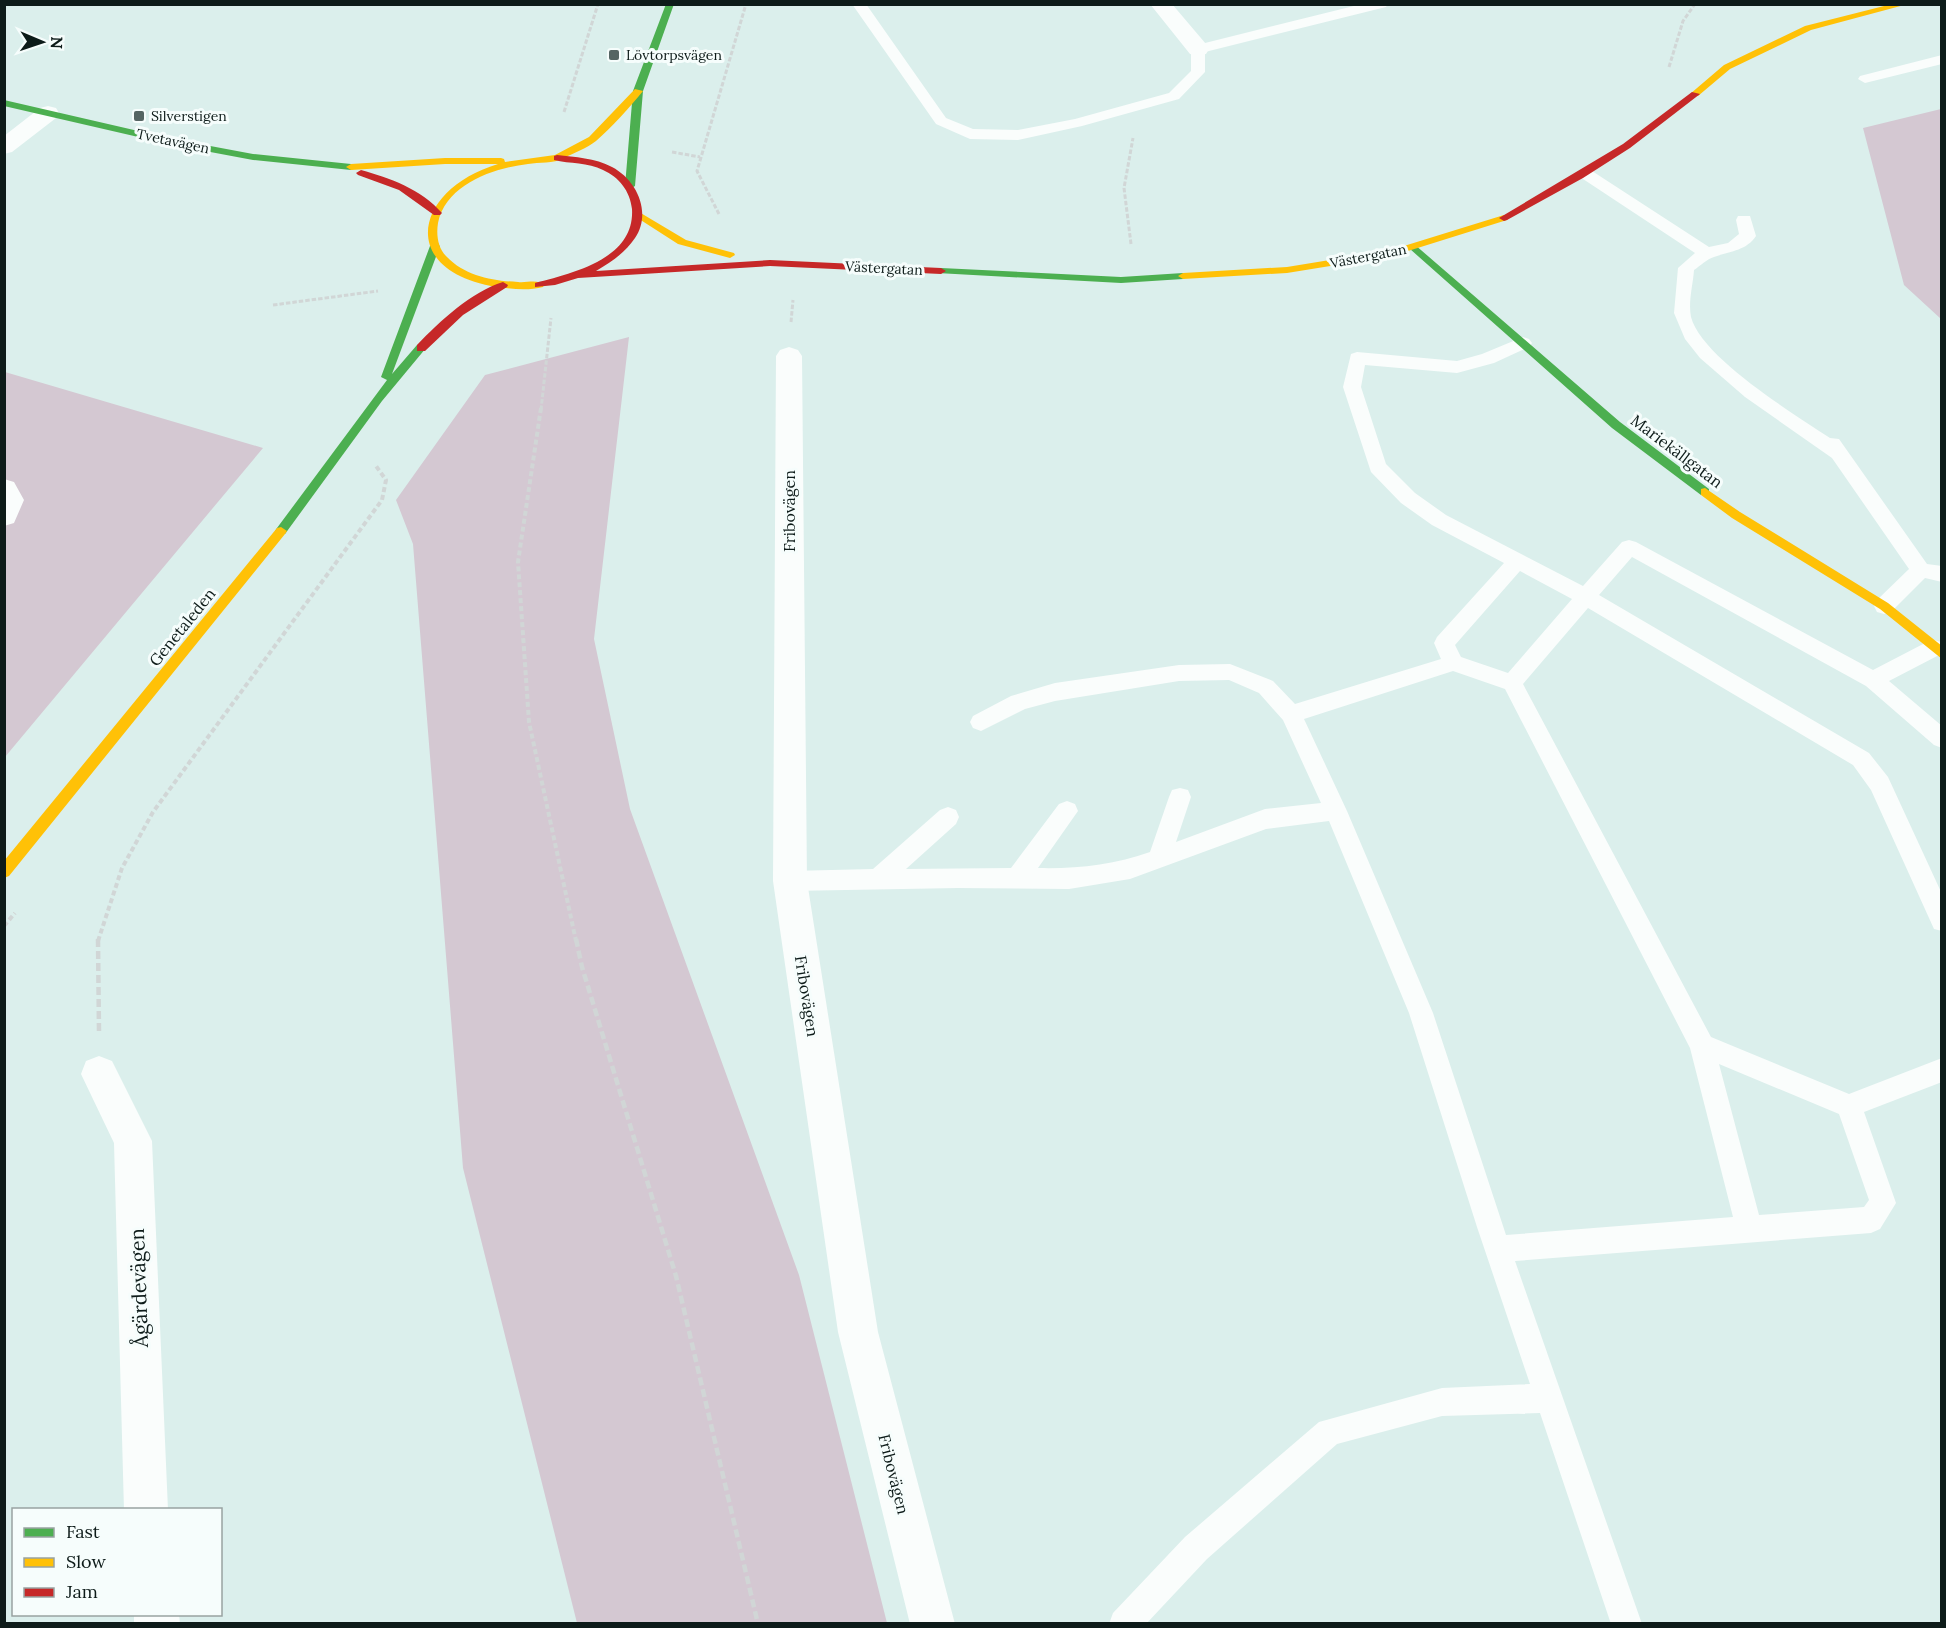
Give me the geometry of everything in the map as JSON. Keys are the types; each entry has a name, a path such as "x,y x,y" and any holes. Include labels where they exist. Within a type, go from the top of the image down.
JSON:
{"main road":[{"path":"630,186 638,91 670,4"},
{"name":"Västergatan","path":"578,275 770,262 1121,280 1287,270 1392,253 1503,219 1586,174 1654,129 1727,67 1808,28 1904,4"},
{"path":"557,158 592,139 638,91"},
{"name":"Tvetavägen","path":"4,103 173,142 253,157 344,167 445,161 521,161"},
{"path":"557,158 608,169 630,186 636,195 639,215 636,226 621,249 578,275 542,284 503,285 479,280 448,265 435,246 432,235 437,213 450,196 469,181 494,169 521,161 557,158"},
{"name":"Tvetavägen","path":"344,167 400,185 416,194 437,213"},
{"name":"Västergatan","path":"639,215 664,234 694,248 770,262"},
{"name":"Genetaleden","path":"378,398 435,246"},
{"name":"Mariekällgatan","path":"1414,247 1616,425 1736,515 1884,606 1938,651"},
{"name":"Genetaleden","path":"4,872 285,526 378,398 438,328 464,307 503,285"}],"street":[{"path":"1160,4 1198,49"},
{"path":"4,147 48,113"},
{"name":"Fribovägen","path":"789,357 790,881 858,1332 933,1623"},
{"path":"4,489 10,500 4,516"},
{"name":"Ågärdevägen","path":"99,1074 133,1141 146,1508"}],"lane":[{"path":"859,4 941,121 970,134 1018,135 1077,123 1174,96 1198,72 1198,49 1381,4"},
{"path":"1865,79 1941,59"},
{"path":"1586,174 1706,253"},
{"path":"1744,220 1748,236 1732,247 1706,253 1686,268 1682,318 1695,343 1735,379 1840,455"},
{"path":"1523,343 1488,358 1457,367 1357,357 1352,387 1378,466 1408,498 1439,520 1586,597 1861,759 1880,784 1941,921"},
{"path":"1818,424 1921,570 1941,574"},
{"path":"1512,683 1629,547 1873,680 1941,739"},
{"path":"1453,663 1444,643 1518,560"},
{"path":"1884,606 1921,570"},
{"path":"1873,680 1938,651"},
{"path":"1291,714 1453,663 1512,683 1702,1045 1749,1229"},
{"path":"981,722 1019,702 1055,692 1189,673 1230,672 1266,687 1291,714 1336,811 1421,1013 1498,1249 1627,1623"},
{"path":"1159,858 1180,797"},
{"path":"1017,878 1067,811"},
{"path":"790,881 1069,879 1130,869 1265,819 1336,811"},
{"path":"878,879 948,818"},
{"path":"1702,1045 1849,1106 1941,1070"},
{"path":"1498,1249 1871,1220 1883,1203 1849,1106"},
{"path":"1124,1623 1196,1548 1329,1432 1442,1402 1550,1398"}],"path":[{"path":"563,114 598,4"},
{"path":"716,212 697,171 746,4"},
{"path":"1666,75 1683,21 1695,4"},
{"path":"1122,111 1133,130 1132,153 1124,189 1132,247"},
{"path":"273,305 358,292 387,291"},
{"path":"552,310 543,397 518,562 529,722 582,967 676,1276 758,1623"},
{"path":"99,1074 98,937 122,868 153,812 382,500 386,480 374,463 368,471"}],"shaded area":[{"path":"1942,109 1941,319 1904,285 1863,128"},
{"path":"629,337 594,639 630,809 799,1275 887,1623 577,1623 463,1168 413,544 396,500 485,375"},
{"path":"5,372 263,448 5,757"}],"traffic: fast":[{"path":"630,186 638,91 670,4"},
{"path":"4,103 173,142 253,157 351,167"},
{"path":"386,377 435,246"},
{"path":"1414,247 1616,425 1705,492"},
{"path":"941,271 1121,280 1183,276"},
{"path":"281,531 378,398 421,348"}],"traffic: slow":[{"path":"1695,94 1727,67 1808,28 1904,4"},
{"path":"557,158 592,139 638,91"},
{"path":"539,285 506,285 488,282 453,269 441,258 434,244 433,226 438,210 445,200 468,180 504,165 557,158"},
{"path":"351,167 445,161 501,161"},
{"path":"639,215 682,242 730,255"},
{"path":"1183,276 1287,270 1392,253 1504,218"},
{"path":"1705,492 1736,515 1884,606 1942,654"},
{"path":"4,872 281,531"}],"traffic: jam":[{"path":"1504,218 1603,161 1649,130 1695,94"},
{"path":"539,285 572,277 607,260 632,236 637,220 634,196 625,182 616,174 595,164 557,158"},
{"path":"361,173 402,188 437,213"},
{"path":"578,275 770,263 941,271"},
{"path":"421,348 459,313 503,285"}],"place":[{"name":"Lövtorpsvägen","path":"614,55"},
{"name":"Silverstigen","path":"139,116"}]}
